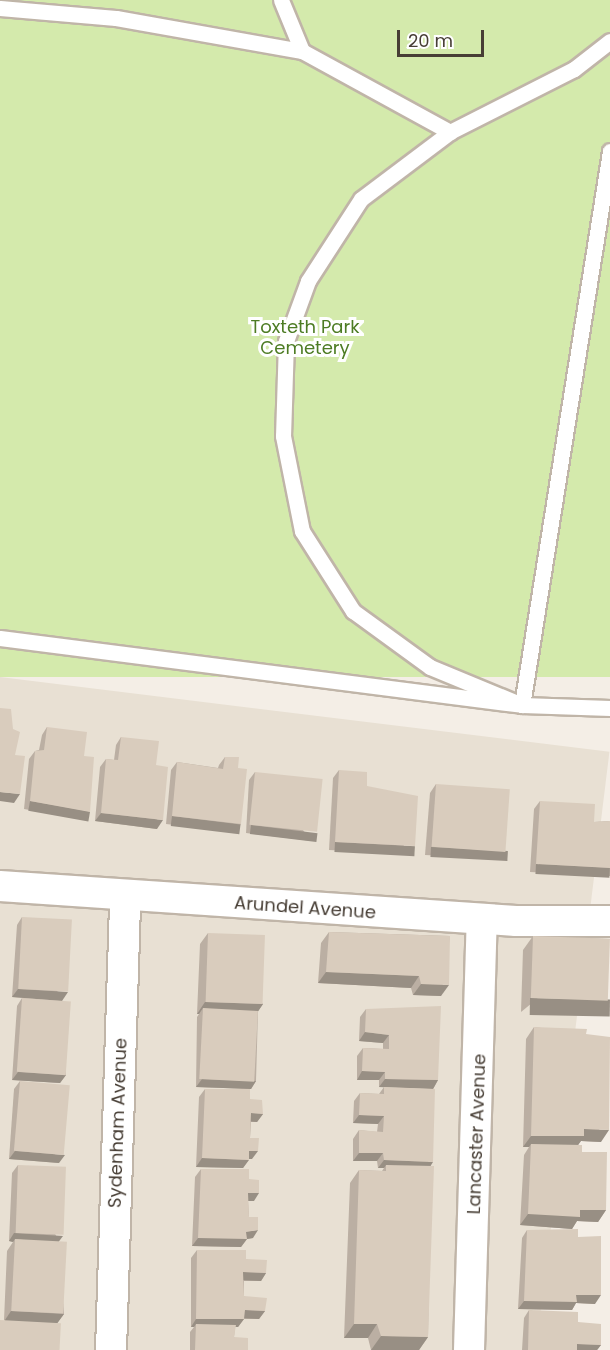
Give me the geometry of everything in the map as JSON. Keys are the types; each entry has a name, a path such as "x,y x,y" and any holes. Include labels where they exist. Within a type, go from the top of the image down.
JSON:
{"street":[{"name":"Arundel Avenue","path":"0,886 482,919 610,921"},
{"name":"Sydenham Avenue","path":"111,1350 125,896"},
{"name":"Lancaster Avenue","path":"470,1350 482,919"}],"lane":[{"path":"281,0 302,51"},
{"path":"0,8 116,18 302,51 450,132"},
{"path":"522,705 430,667 353,611 302,531 283,436 286,341 308,281 362,199 450,132 574,69 610,41"},
{"path":"522,705 610,152"},
{"path":"0,638 522,705 610,708"}],"shaded area":[{"path":"0,677 609,752 536,1350 0,1350"}],"green space":[{"name":"Toxteth Park Cemetery","path":"0,0 610,0 610,677 0,677"}],"building":[{"path":"0,708 11,709 13,729 20,732 15,755 25,756 20,794 0,792"},
{"path":"47,727 87,732 84,756 94,757 90,812 30,801 35,751 44,750"},
{"path":"121,737 159,741 156,765 168,767 163,820 101,813 106,759 118,760"},
{"path":"225,757 239,757 238,768 247,769 241,824 172,816 177,762 223,769"},
{"path":"339,770 367,772 367,786 418,796 415,846 335,842"},
{"path":"255,772 323,779 317,832 249,825"},
{"path":"436,784 510,789 505,852 432,847"},
{"path":"540,801 595,804 594,822 610,821 610,868 536,864"},
{"path":"22,917 72,920 68,992 18,989"},
{"path":"329,932 450,936 449,985 421,984 419,976 326,972"},
{"path":"208,933 265,935 263,1004 206,1002"},
{"path":"533,936 610,939 608,1001 531,998"},
{"path":"22,998 71,1001 66,1075 17,1072"},
{"path":"441,1006 438,1080 385,1079 385,1072 362,1071 363,1048 389,1049 389,1035 365,1032 366,1009"},
{"path":"203,1008 258,1011 254,1082 199,1079"},
{"path":"534,1027 587,1029 586,1034 610,1037 609,1130 584,1129 584,1136 531,1136"},
{"path":"20,1081 70,1085 64,1155 14,1151"},
{"path":"384,1087 435,1089 433,1162 384,1160 383,1153 359,1153 359,1130 383,1132 384,1116 359,1115 360,1093 384,1094"},
{"path":"205,1089 250,1089 250,1099 262,1100 263,1114 251,1113 250,1138 259,1138 258,1151 249,1151 249,1160 202,1158"},
{"path":"531,1144 582,1145 582,1152 607,1152 606,1210 580,1210 580,1217 528,1214"},
{"path":"18,1165 66,1167 64,1235 16,1233"},
{"path":"386,1165 434,1166 428,1337 381,1336 377,1324 354,1324 359,1170 386,1171"},
{"path":"201,1169 249,1169 249,1179 259,1180 259,1193 248,1193 249,1217 258,1217 258,1230 246,1232 247,1239 198,1238"},
{"path":"578,1229 578,1237 601,1236 601,1295 576,1295 577,1302 524,1301 527,1230"},
{"path":"15,1239 67,1242 63,1314 11,1311"},
{"path":"197,1250 246,1250 246,1259 267,1260 266,1273 243,1272 244,1296 267,1298 265,1311 245,1310 244,1319 196,1319"},
{"path":"529,1310 578,1312 578,1322 601,1324 601,1345 577,1344 577,1350 528,1350"},
{"path":"0,1320 61,1323 60,1350 0,1350"},
{"path":"196,1324 236,1325 234,1337 248,1338 248,1350 195,1350"}]}
